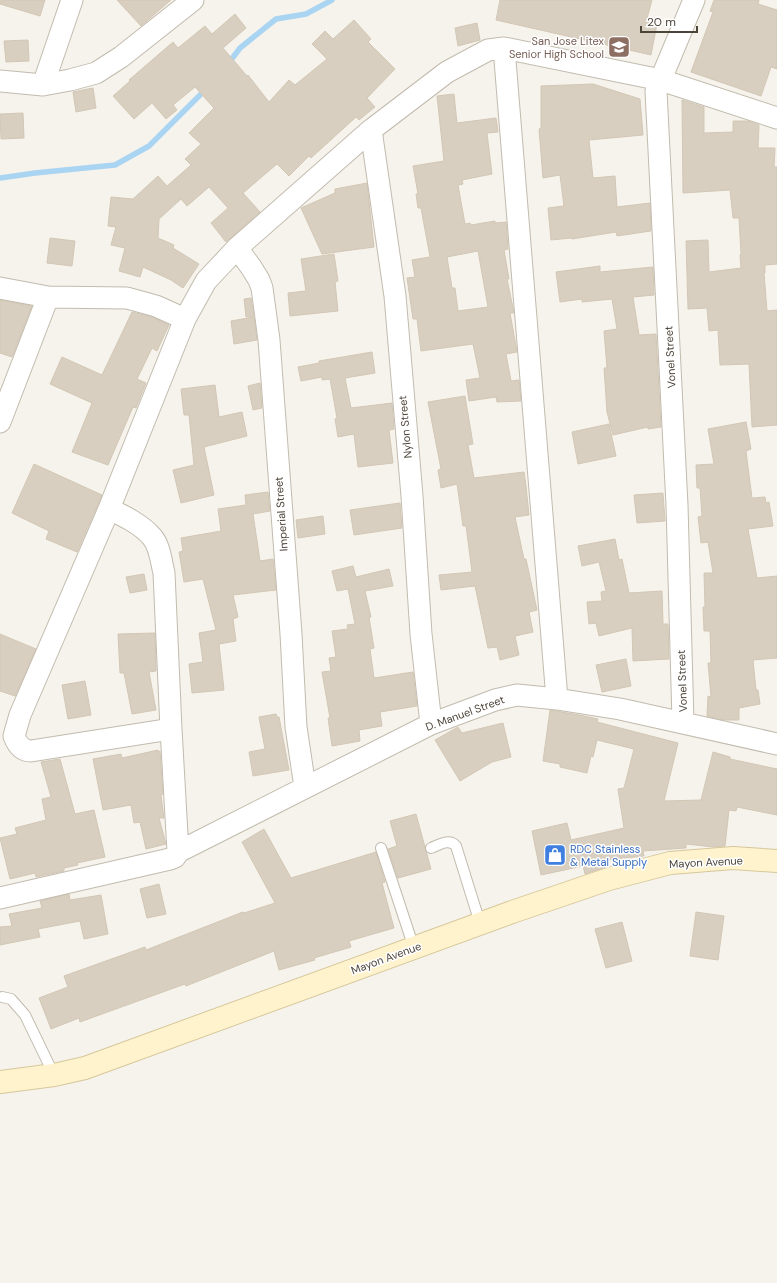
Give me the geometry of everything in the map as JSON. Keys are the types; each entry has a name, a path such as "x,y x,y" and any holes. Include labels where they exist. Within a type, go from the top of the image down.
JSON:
{"main road":[{"name":"Mayon Avenue","path":"0,1082 54,1075 85,1068 480,923 610,879 670,863 733,858 777,861"}],"street":[{"path":"43,85 72,0"},
{"path":"0,81 43,85 96,73 121,57 192,0"},
{"name":"Vonel Street","path":"683,722 677,505 656,91 694,0"},
{"path":"504,48 557,699"},
{"path":"171,728 31,751 24,750 15,739 14,734 20,715 109,509 184,319 206,281 237,248 371,130 447,72 488,50 504,48 661,80 777,118"},
{"name":"Nylon Street","path":"371,130 395,296 412,496 421,634 431,724"},
{"name":"Imperial Street","path":"237,248 260,280 269,340 291,634 296,727 305,788"},
{"path":"0,288 48,297 127,298 156,306 184,319"},
{"path":"0,422 48,297"},
{"path":"109,509 132,520 152,537 159,551 164,573 178,852"},
{"name":"D. Manuel Street","path":"0,898 170,860 175,857 178,852 431,724 496,700 510,697 517,696 557,699 620,709 777,744"}],"lane":[{"path":"431,848 448,842 453,843 456,846 480,923"},
{"path":"381,848 414,948"},
{"path":"2,996 11,999 25,1015 54,1075"}],"building":[{"path":"1,0 45,0 40,16 0,4"},
{"path":"117,0 171,0 141,26"},
{"name":"San Jose Litex Senior High School","path":"500,0 652,0 646,22 657,24 651,55 496,20"},
{"path":"714,0 759,0 758,4 777,10 777,69 771,67 761,96 691,72 713,12 710,11"},
{"path":"235,14 246,28 223,48 247,76 248,75 269,102 289,80 295,85 327,59 312,44 325,31 333,39 354,20 371,39 368,42 395,69 367,98 375,107 359,120 356,117 311,158 309,156 289,176 277,164 243,193 260,212 226,242 211,223 228,208 209,187 187,206 181,199 159,219 158,238 174,245 173,248 199,264 183,288 171,280 143,267 140,277 119,271 125,248 111,245 116,227 108,226 111,197 133,199 158,176 167,186 191,165 185,159 201,144 189,133 214,108 195,87 173,105 177,110 166,119 152,103 134,119 113,96 173,42 178,48 205,26 212,34"},
{"path":"477,23 480,40 458,46 455,28"},
{"path":"28,40 29,61 6,62 4,41"},
{"path":"593,84 640,99 643,135 589,140 593,178 615,176 617,207 650,203 651,231 617,236 616,232 572,239 551,240 548,208 564,206 560,175 543,178 539,129 541,128 541,86"},
{"path":"93,88 96,108 76,112 73,92"},
{"path":"454,94 457,123 496,118 498,132 487,133 492,174 462,180 463,184 458,185 465,224 470,223 471,225 495,221 495,223 506,222 508,249 504,250 509,279 507,279 514,313 510,313 517,352 506,354 511,381 519,380 521,401 497,402 496,397 469,401 466,380 480,378 473,344 421,351 417,319 413,319 407,278 415,277 412,260 430,257 421,208 418,208 416,194 418,194 413,166 444,161 437,96","holes":["478,251 488,307 458,311 455,288 452,288 447,257"]},
{"path":"682,100 704,107 704,133 733,132 733,121 748,121 759,125 758,148 775,148 774,167 777,167 777,264 765,265 764,273 767,311 777,310 777,425 752,427 749,364 720,365 718,330 709,331 707,308 688,309 686,241 708,240 709,272 741,268 741,254 739,218 733,218 730,190 683,193"},
{"path":"23,113 24,138 1,139 0,114"},
{"path":"367,183 374,247 322,254 301,208 335,193 335,189"},
{"path":"50,238 75,241 72,266 47,263"},
{"path":"334,254 338,281 335,282 338,311 290,316 288,293 306,291 301,259"},
{"path":"600,266 600,272 653,267 654,295 633,297 639,335 656,334 661,427 648,429 648,427 613,435 607,412 604,368 607,368 604,331 617,329 612,299 582,302 582,299 560,302 556,272"},
{"path":"251,298 254,316 246,317 244,299"},
{"path":"0,300 32,306 12,357 0,353"},
{"path":"132,312 152,317 169,325 157,351 152,348 137,379 146,383 136,408 133,407 108,465 72,452 92,403 50,384 62,357 102,375"},
{"path":"254,317 257,340 234,344 231,321"},
{"path":"372,352 375,373 345,378 351,408 392,403 394,429 389,430 393,463 358,467 354,434 338,437 335,419 337,418 330,379 322,380 322,377 301,381 298,367 319,363 319,361"},
{"path":"260,383 262,408 253,410 248,386"},
{"path":"215,385 219,417 242,412 247,436 204,447 214,495 181,503 173,470 194,465 189,415 184,415 181,389"},
{"path":"465,396 473,444 468,445 474,478 524,472 526,486 529,515 515,517 537,610 529,612 533,632 515,636 519,655 500,660 497,647 488,648 475,586 441,590 439,575 472,572 466,526 463,526 457,484 441,488 438,470 441,469 428,402"},
{"path":"746,422 751,449 746,451 752,498 765,497 766,503 769,502 773,526 748,529 757,578 777,576 777,658 753,660 756,690 758,690 760,704 739,708 739,720 723,720 707,716 708,696 711,697 708,663 711,663 710,631 704,631 704,573 713,573 708,542 701,543 698,517 702,516 700,488 697,488 696,465 714,464 708,429"},
{"path":"609,424 616,456 578,464 572,432"},
{"path":"34,464 102,495 77,552 46,539 49,531 12,513"},
{"path":"268,492 270,511 253,514 260,561 273,559 276,590 233,595 238,617 233,619 236,641 219,644 224,690 192,693 189,664 203,662 199,633 216,630 203,579 184,582 179,552 183,551 181,538 221,531 218,509 246,505 245,495"},
{"path":"663,493 665,521 637,523 634,495"},
{"path":"400,503 402,528 354,535 350,510"},
{"path":"323,516 325,534 298,538 296,520"},
{"path":"615,539 619,560 622,559 629,593 662,591 663,624 668,624 669,659 633,661 632,628 599,636 596,623 589,624 587,602 602,601 601,592 606,591 599,562 582,566 578,546"},
{"path":"353,566 356,577 389,569 393,586 365,591 371,617 369,617 374,648 370,649 374,678 413,672 417,706 380,712 382,726 359,730 360,741 332,746 328,718 330,718 322,672 331,671 329,658 336,657 332,631 348,629 347,625 355,624 348,589 337,591 332,571"},
{"path":"144,574 147,590 130,593 126,577"},
{"path":"155,633 156,671 149,672 156,710 132,714 124,673 120,673 118,634"},
{"path":"0,634 36,649 15,696 0,691"},
{"path":"626,659 631,686 602,692 596,665"},
{"path":"85,681 91,715 68,719 62,685"},
{"path":"550,710 598,719 597,722 678,743 664,801 701,800 713,752 730,757 730,759 777,769 777,815 737,807 736,811 729,810 725,846 713,847 686,844 686,848 643,851 644,856 608,860 609,866 585,874 583,866 541,875 532,831 567,823 571,840 624,828 618,789 624,788 634,749 597,740 587,773 560,767 560,764 543,761"},
{"path":"276,714 277,717 279,717 289,770 253,776 249,752 265,749 259,717"},
{"path":"503,723 511,757 492,762 460,781 435,740 458,727 462,733"},
{"path":"158,750 158,752 160,751 163,794 161,795 164,818 159,818 166,844 146,849 140,822 134,823 131,805 103,810 93,759 121,754 122,758"},
{"path":"60,759 75,814 94,810 105,857 77,863 78,865 64,868 64,871 36,877 35,873 10,879 0,838 17,834 15,828 46,820 42,799 51,797 41,762"},
{"path":"416,814 431,869 398,878 388,849 397,846 390,821"},
{"path":"264,829 291,878 376,852 385,882 382,883 394,928 349,941 351,947 314,958 315,960 279,970 274,951 186,986 185,984 80,1022 79,1018 51,1029 39,998 68,987 64,976 145,947 146,950 243,912 244,913 275,903 242,842"},
{"path":"159,884 166,914 147,918 140,889"},
{"path":"69,894 70,900 101,895 108,934 84,939 80,921 38,929 40,937 0,945 0,927 12,926 9,914 42,908 40,901"},
{"path":"696,912 724,916 718,960 690,956"},
{"path":"622,922 632,961 606,968 595,929"}],"waterway":[{"path":"228,64 240,48 276,19 306,14 332,0"},
{"path":"0,178 115,165 149,146 206,89"}],"place":[{"name":"San Jose Litex Senior High School","path":"619,47"},
{"name":"RDC Stainless & Metal Supply","path":"555,855"}]}
